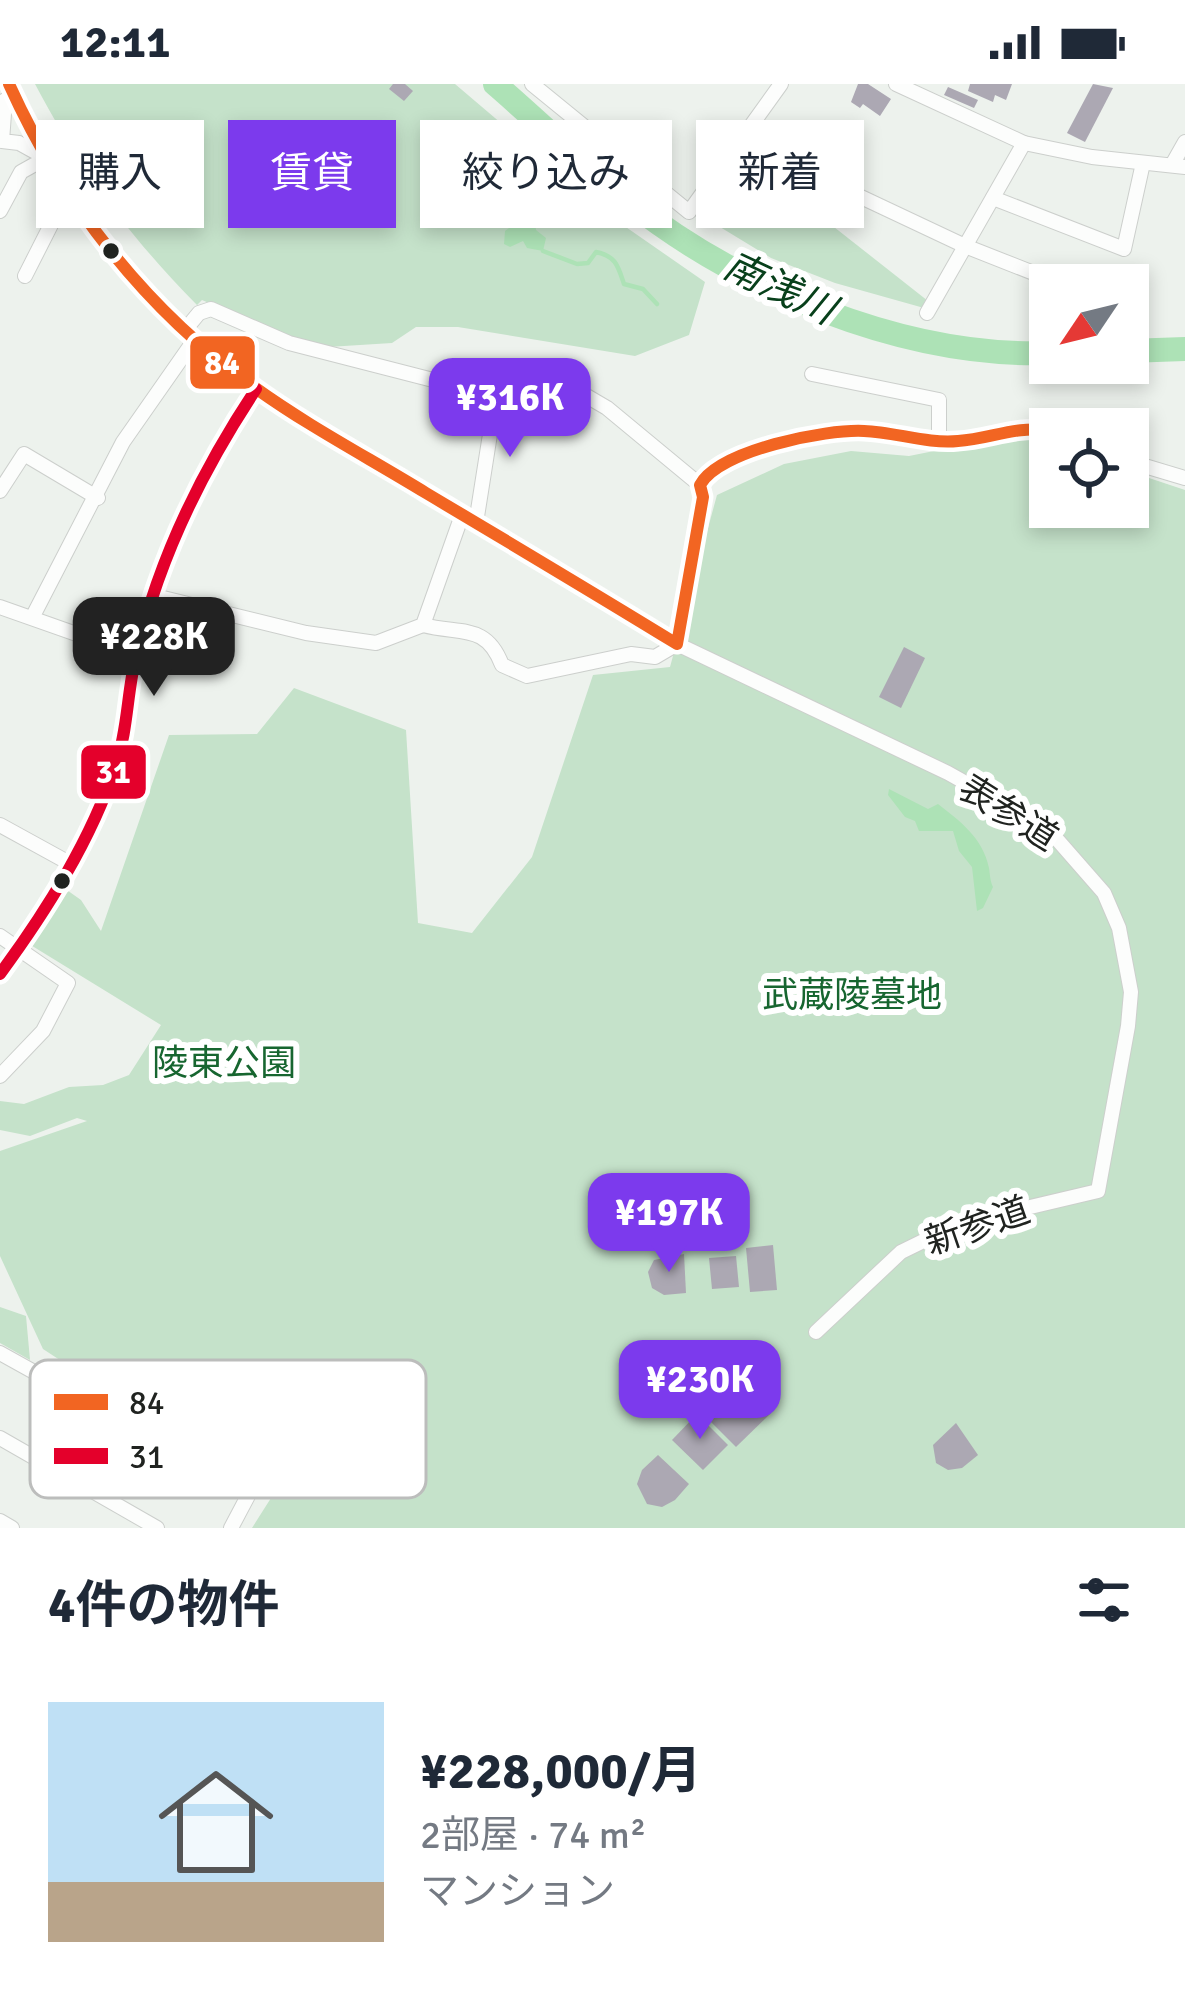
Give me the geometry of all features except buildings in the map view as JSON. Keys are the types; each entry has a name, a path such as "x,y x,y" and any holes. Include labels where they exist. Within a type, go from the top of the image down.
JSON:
{"main road":[{"path":"7,95 36,140"},
{"path":"95,228 125,268 189,335 256,389 683,646"}],"street":[{"path":"532,84 689,212 781,84"},
{"path":"896,84 1024,143 1178,166 1185,142"},
{"path":"1,142 7,95"},
{"path":"1,142 27,123"},
{"path":"1,142 19,143 36,152"},
{"path":"927,314 1024,143"},
{"path":"993,198 1124,249 1143,163"},
{"path":"0,211 21,172 36,164"},
{"path":"864,198 1029,271"},
{"path":"25,276 49,228"},
{"path":"33,616 124,442 199,313 211,309 289,343 472,390 535,384 578,391 607,408 700,485 703,497 683,646 656,657 631,654 527,676 502,665 494,644 484,636 423,625 376,643 306,633 155,596"},
{"path":"812,374 939,400 939,441"},
{"path":"0,974 93,825 116,764 136,655 184,511 218,446 256,389"},
{"path":"423,625 469,519 497,390"},
{"path":"700,485 720,466 814,435 862,431 963,441 1012,429 1029,430"},
{"path":"0,491 24,454 98,498"},
{"path":"1149,467 1185,478"},
{"path":"0,607 136,655"},
{"name":"表参道","path":"683,646 947,773 1048,829 1104,893 1119,928 1131,992 1098,1191"},
{"path":"0,825 71,864"},
{"path":"0,936 68,983 43,1031 0,1076"},
{"name":"新参道","path":"816,1332 901,1252 958,1224 1098,1191"},
{"path":"0,1353 30,1370"},
{"path":"0,1438 30,1455"},
{"path":"105,1498 157,1528"},
{"path":"230,1528 247,1498"},
{"path":"0,1521 12,1528"}],"green space":[{"path":"35,84 455,84 497,120 420,120 420,228 627,228 705,282 689,335 635,356 458,327 416,327 392,343 328,347 289,337 202,300 197,305 129,228 204,228 204,120 55,120"},
{"path":"722,228 835,228 928,301 924,308 835,283 771,258"},
{"name":"武蔵陵墓地","path":"1029,435 1029,528 1149,528 1149,478 1185,490 1185,1528 252,1528 271,1498 426,1498 426,1360 60,1360 43,1349 0,1256 0,1151 87,1121 77,1118 30,1136 0,1130 0,1101 24,1104 69,1087 103,1085 129,1075 161,1025 29,944 64,888 81,900 101,931 169,735 257,734 294,688 406,730 418,923 472,933 532,857 593,675 670,667 717,495 784,464 851,451 909,456"},
{"path":"0,1307 26,1316 30,1360 0,1343"}],"shaded area":[{"path":"536,228 546,238 543,251 527,248 523,241 510,247 504,244 505,231"},
{"path":"889,789 928,809 938,804 976,839 993,887 983,908 977,911 972,867 959,851 953,831 919,831 888,795"}],"waterway":[{"name":"南浅川","path":"495,84 626,199 719,262 771,289 881,330 938,344 1029,353"},
{"path":"543,251 577,264 588,263 596,252 608,256 624,284 643,289 657,304"},
{"name":"南浅川","path":"1149,350 1185,349"}],"transit line":[{"name":"84","path":"9,84 82,213 144,289 215,357 317,428 677,644 703,497 700,485 728,462 775,444 847,431 946,441 1029,430"},
{"name":"31","path":"0,974 51,900 106,793 120,751 136,656 156,585 200,484 256,389"}],"park label":[{"name":"陵東公園","path":"224,1062"}]}
